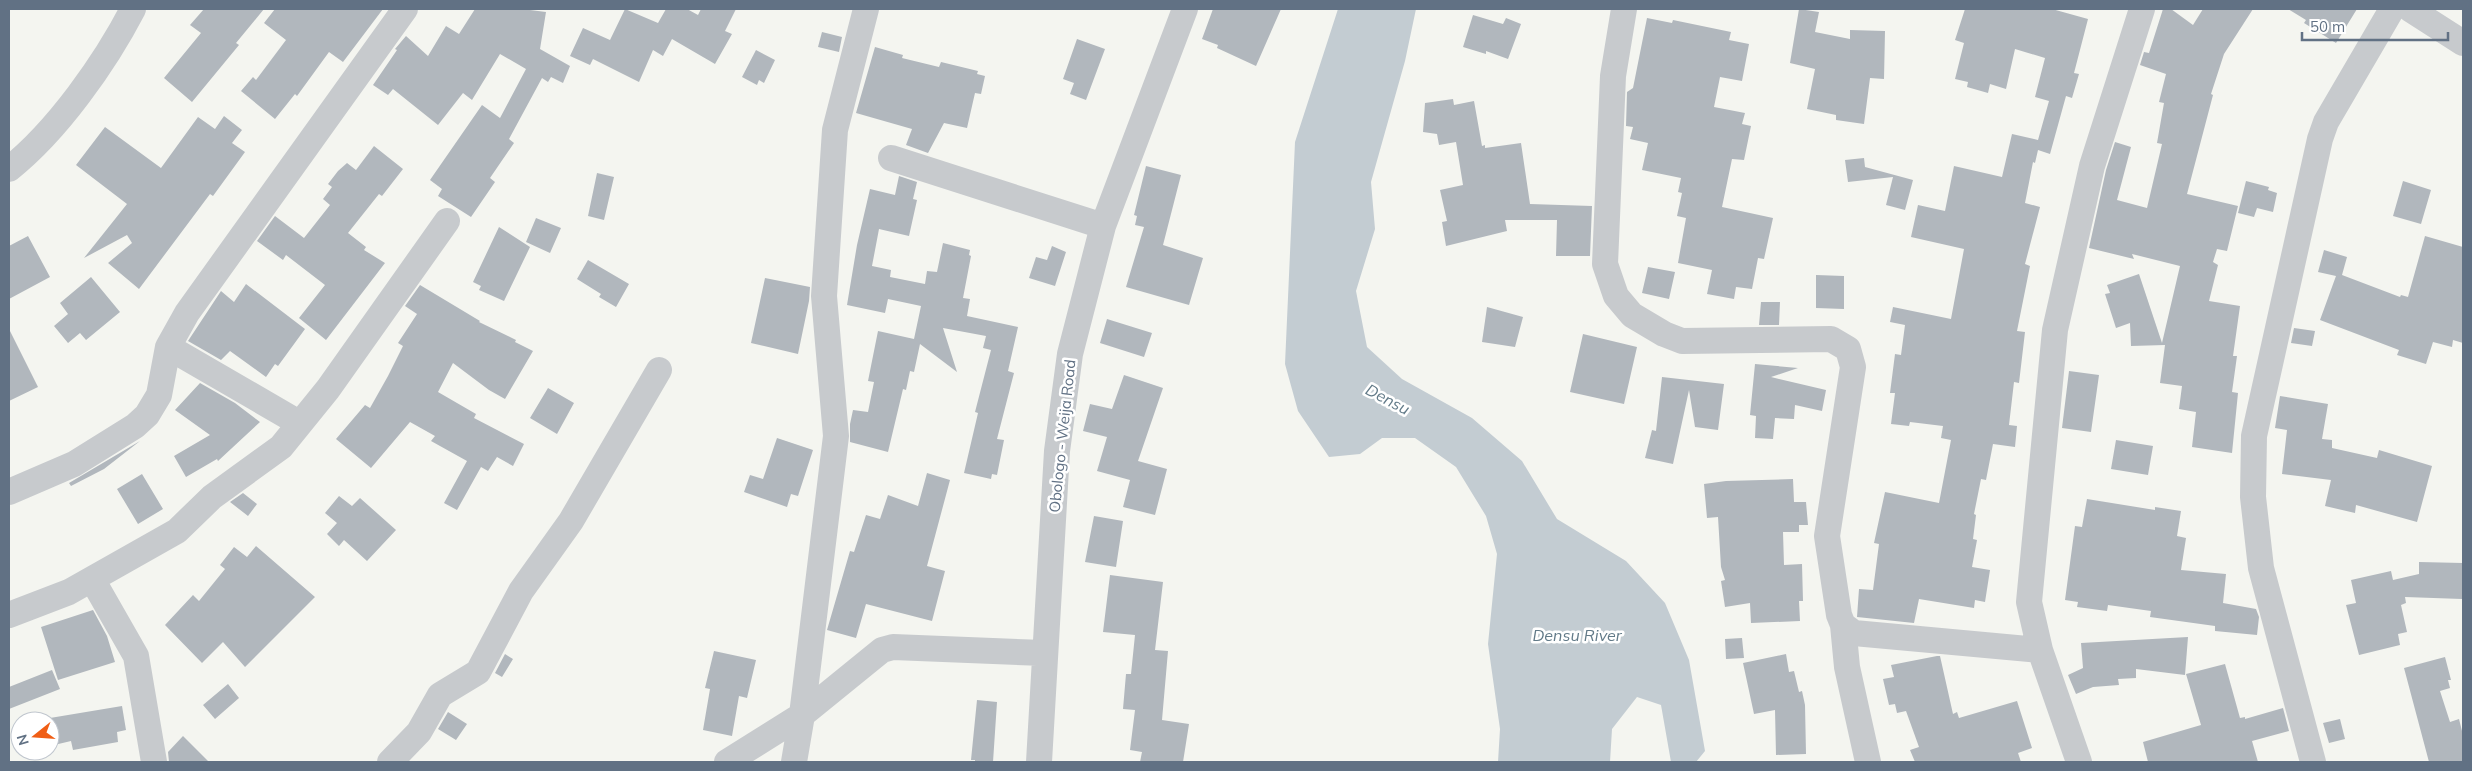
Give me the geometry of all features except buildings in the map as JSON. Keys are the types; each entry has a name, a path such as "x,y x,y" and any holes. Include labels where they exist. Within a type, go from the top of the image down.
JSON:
{"street":[{"path":"9,169 27,154 78,95 119,36 133,9"},
{"path":"9,492 74,464 135,426 147,415 158,396 168,347 187,313 405,9"},
{"path":"794,762 802,715 836,436 824,296 835,130 866,9"},
{"name":"Obologo - Weija Road","path":"1039,762 1057,451 1070,354 1104,226 1185,9"},
{"path":"1624,9 1612,76 1605,264 1616,296 1632,315 1664,334 1682,341 1831,339 1848,349 1853,367 1827,536 1839,615 1843,625 1847,667 1868,762"},
{"path":"2079,762 2040,650 2029,602 2055,330 2092,166 2142,9"},
{"path":"2314,762 2261,568 2253,497 2254,436 2320,139 2326,122 2392,9"},
{"path":"2410,9 2463,44"},
{"path":"890,158 1104,226"},
{"path":"9,615 69,592 177,531 212,497 281,447 328,389 447,221"},
{"path":"168,347 299,423"},
{"path":"390,762 419,732 440,695 478,672 522,591 572,520 659,370"},
{"path":"92,579 136,656 154,762"},
{"path":"1843,625 1854,633 2040,650"},
{"path":"727,762 802,715 882,650 892,647 1044,654"}],"water":[{"name":"Densu River","path":"1338,9 1416,9 1405,61 1371,182 1375,229 1356,291 1367,347 1402,379 1472,418 1522,461 1557,519 1626,561 1665,603 1689,660 1705,751 1696,762 1671,762 1661,705 1637,697 1612,729 1610,762 1498,762 1500,729 1488,644 1497,554 1486,516 1456,467 1415,438 1382,438 1360,454 1329,457 1298,411 1285,364 1295,142"}],"water label":[{"name":"Densu","path":"1388,399"}]}
